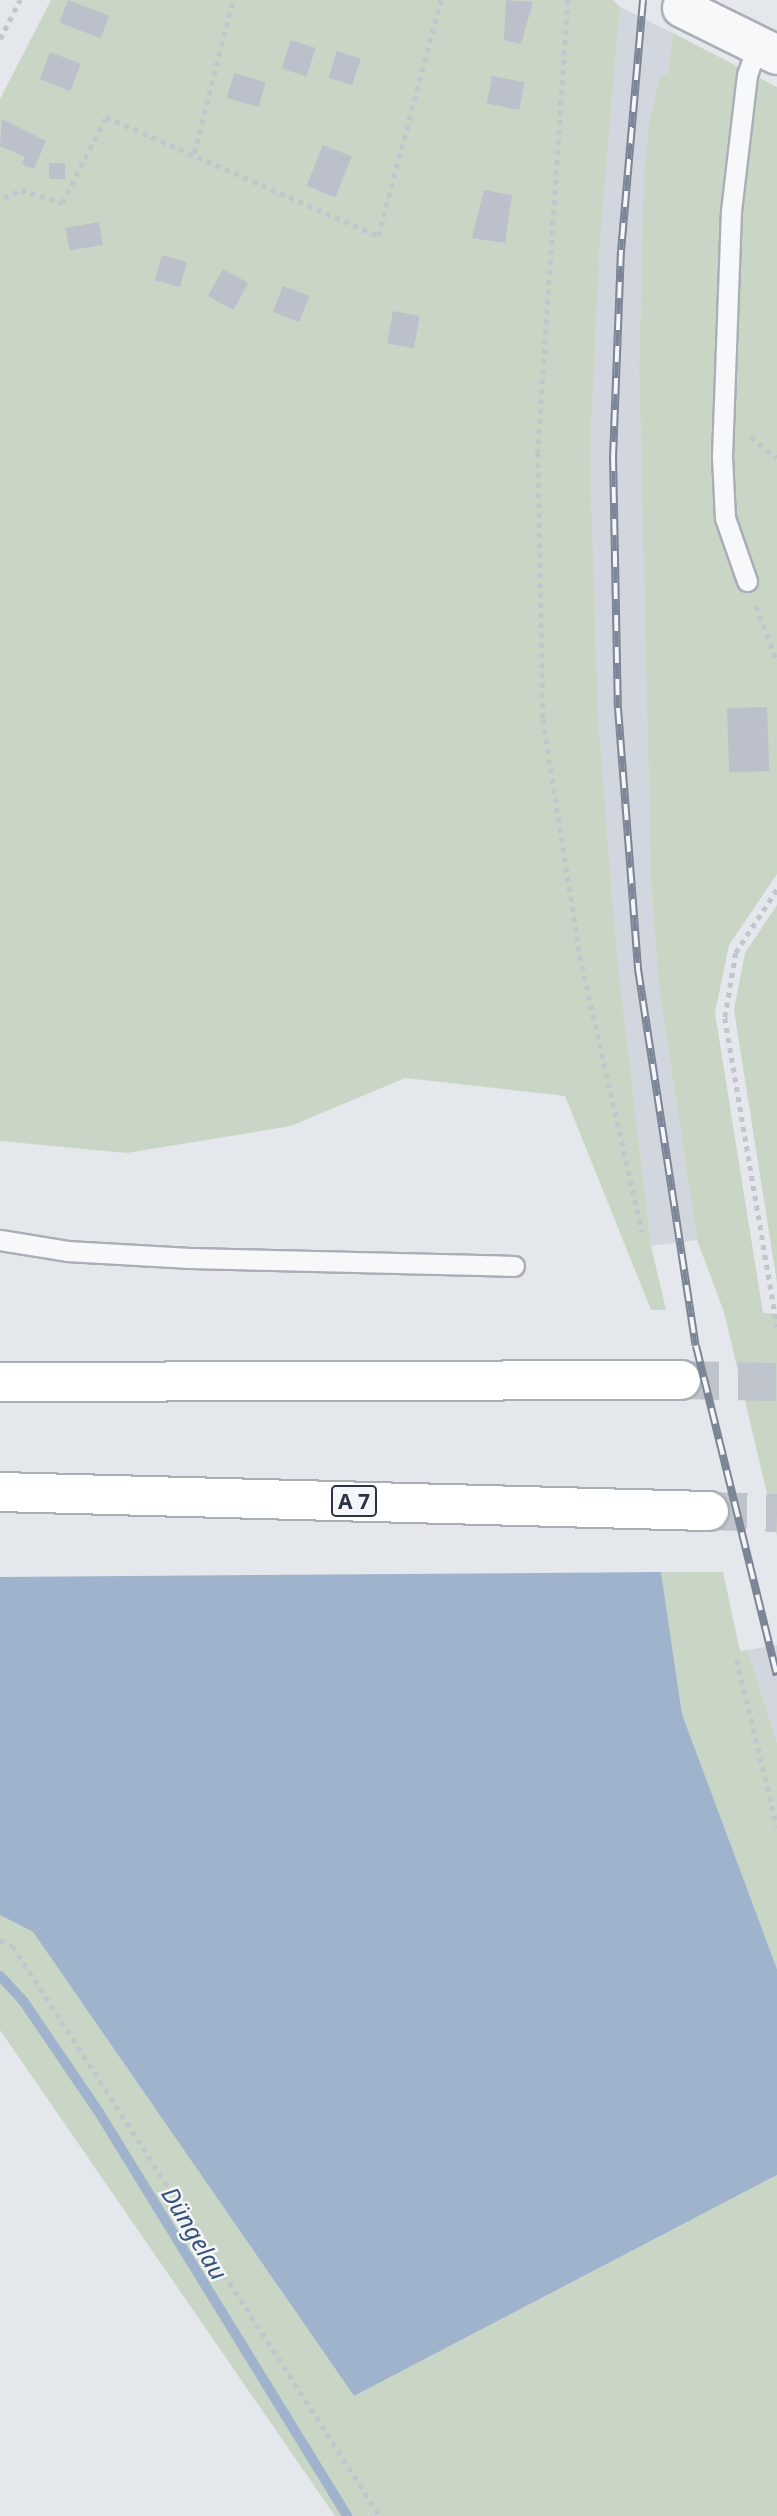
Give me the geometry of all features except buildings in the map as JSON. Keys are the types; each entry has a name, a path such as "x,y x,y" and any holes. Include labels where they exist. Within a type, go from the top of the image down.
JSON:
{"highway":[{"path":"0,1382 681,1380"},
{"name":"A 7","path":"0,1492 709,1511"}],"street":[{"path":"682,8 767,51"}],"lane":[{"path":"747,581 724,518 722,456 731,211 747,75 767,51"},
{"path":"0,1240 66,1251 190,1258 514,1266"}],"path":[{"path":"0,39 20,0"},
{"path":"194,153 233,0"},
{"path":"4,198 21,190 62,203 106,117 194,153 378,236 441,0"},
{"path":"568,0 538,453 543,719 580,956 642,1232"},
{"path":"747,581 777,661"},
{"path":"777,890 736,953 725,1018 777,1327"},
{"path":"737,1660 777,1827"},
{"path":"0,1940 13,1946 380,2516"}],"shaded area":[{"path":"620,7 673,33 668,72 660,77 649,122 644,168 639,367 651,883 659,988 697,1240 651,1246 617,955 598,715 590,456 600,241"},
{"path":"777,1645 777,1743 748,1650"}],"green space":[{"path":"51,0 613,0 620,7 600,241 590,456 598,715 617,955 651,1246 666,1310 651,1310 565,1096 405,1078 291,1126 127,1153 0,1141 0,99"},
{"path":"673,33 777,87 777,874 729,945 715,1013 763,1313 777,1314 777,1536 724,1312 697,1240 659,988 651,883 639,367 644,168 649,122 660,77 668,72"},
{"path":"777,905 777,1283 734,1010 745,953"},
{"path":"661,1572 723,1572 740,1651 748,1650 777,1743 777,1969 682,1714"},
{"path":"0,1915 33,1932 354,2396 777,2175 777,2516 335,2516 0,2030"}],"water":[{"path":"661,1572 682,1714 777,1969 777,2175 354,2396 33,1932 0,1915 0,1577"}],"waterway":[{"name":"Düngelau","path":"0,1976 24,2002 100,2114 347,2516"}],"tunnel":[{"path":"681,1380 777,1382"},
{"path":"709,1511 777,1513"}],"railway":[{"path":"643,0 621,250 613,455 618,708 638,969 696,1346 777,1675"}]}
